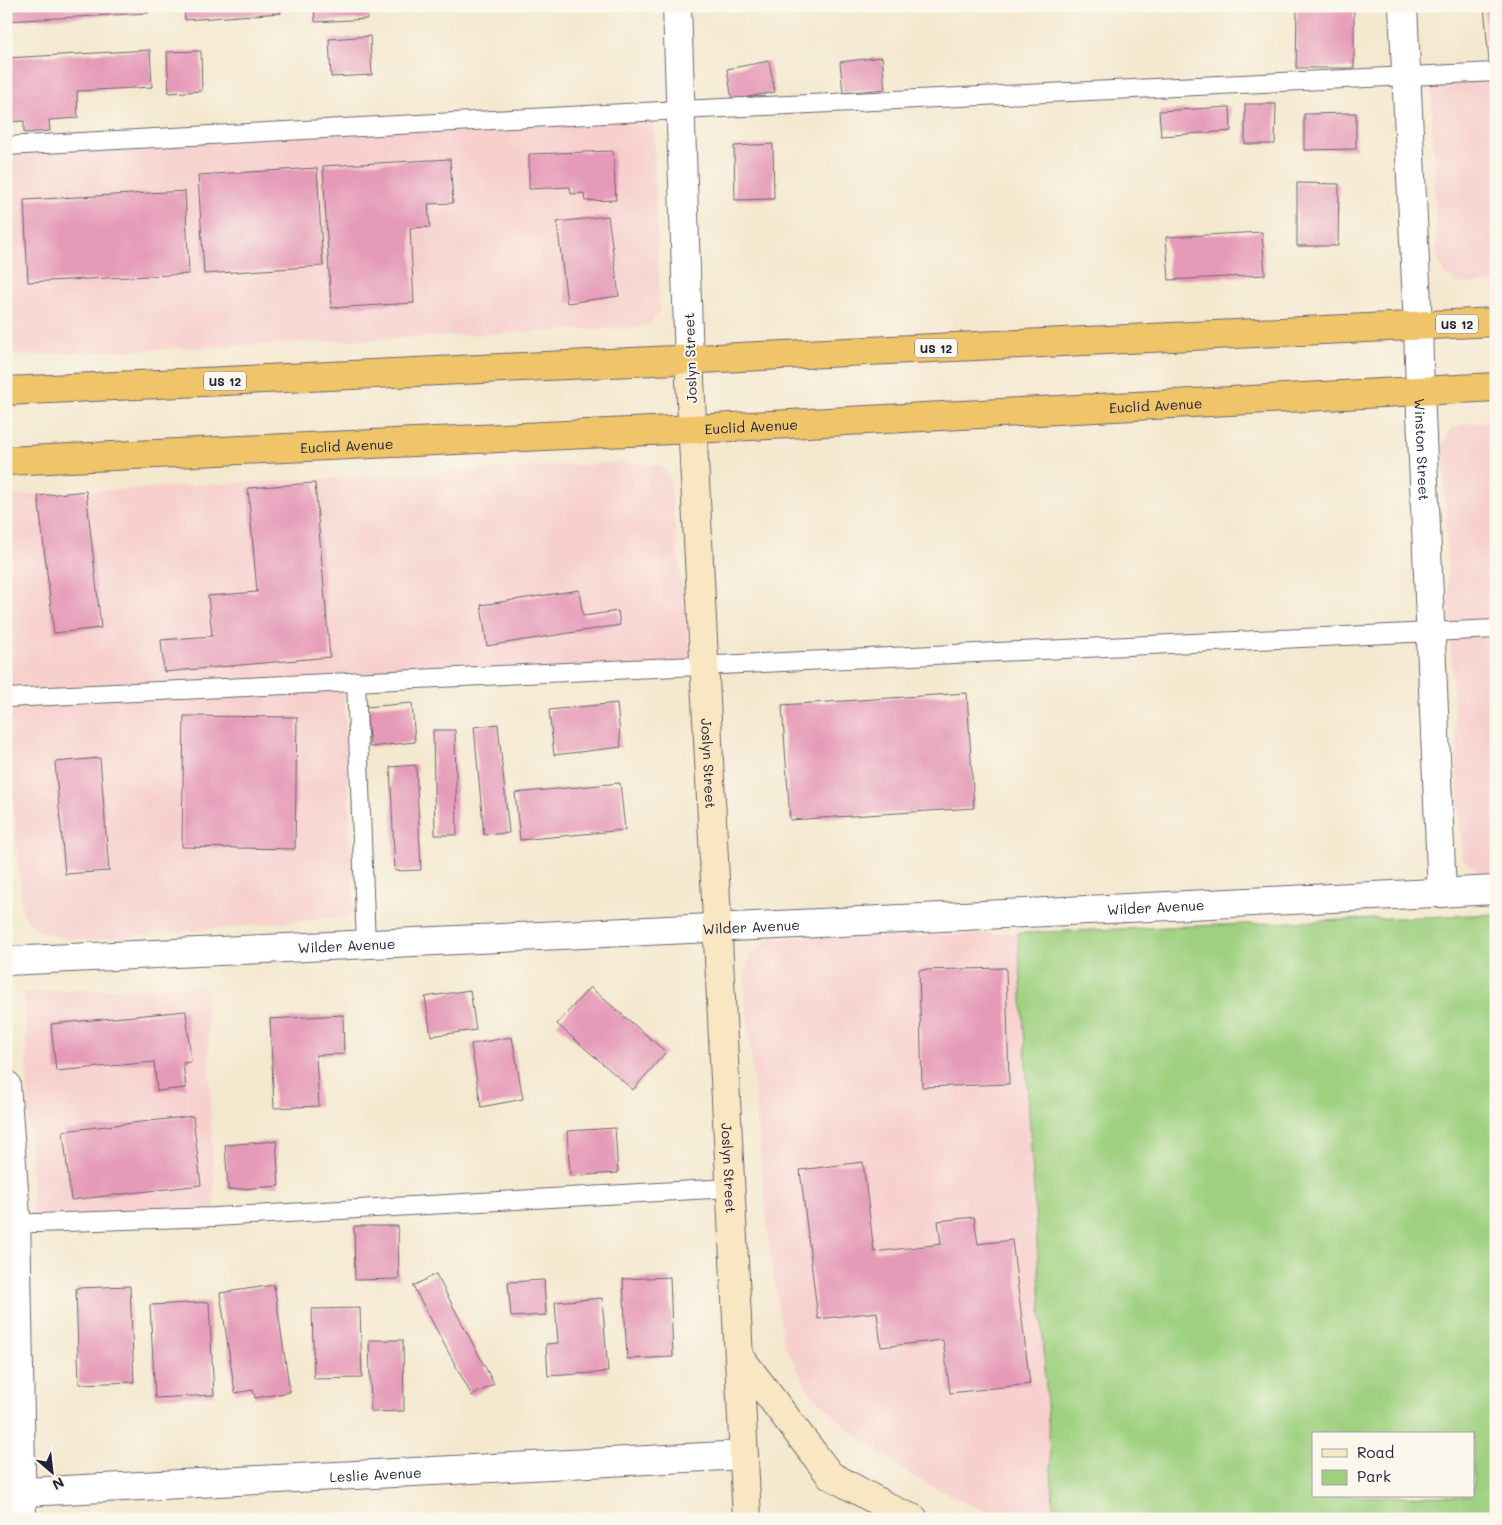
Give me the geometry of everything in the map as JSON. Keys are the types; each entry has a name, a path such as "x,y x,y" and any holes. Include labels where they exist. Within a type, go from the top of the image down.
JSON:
{"highway":[{"name":"US 12","path":"6,391 1496,322"},
{"name":"Euclid Avenue","path":"6,460 693,429 1496,388"}],"street":[{"name":"Joslyn Street","path":"677,6 689,360 747,1519"},
{"name":"Winston Street","path":"1403,6 1442,894"},
{"name":"Wilder Avenue","path":"6,961 1496,890"},
{"path":"6,1084 11,1224 14,1492 22,1519"},
{"path":"739,1356 830,1475 895,1511 914,1519"},
{"name":"Leslie Avenue","path":"14,1492 744,1455"}],"lane":[{"path":"6,146 681,110 1496,72"},
{"path":"6,698 1496,629"},
{"path":"356,681 366,945"},
{"path":"11,1224 215,1217 730,1188"}],"shaded area":[{"path":"1496,72 1496,282 1457,284 1446,275 1437,258 1431,76"},
{"path":"653,111 660,312 650,323 639,327 11,356 6,353 6,146"},
{"path":"1496,422 1496,874 1481,875 1462,858 1450,631 1443,446 1450,430 1466,423"},
{"path":"628,462 660,465 669,476 691,665 343,682 355,916 89,940 54,936 34,928 22,912 6,707 6,507 16,495"},
{"path":"1018,933 1054,1519 1006,1518 964,1502 909,1474 856,1435 810,1393 784,1344 770,1256 744,982 749,956 769,939"},
{"path":"206,985 215,1217 33,1224 24,992"}],"green space":[{"path":"1496,914 1496,1519 1054,1519 1018,933"}],"building":[{"path":"6,6 148,6 148,13 6,21"},
{"path":"184,6 280,6 281,13 185,20"},
{"path":"314,6 367,6 367,19 315,22"},
{"path":"1297,6 1354,6 1354,68 1296,68"},
{"path":"1484,6 1496,6 1496,61 1489,62"},
{"path":"370,36 372,75 331,77 329,39"},
{"path":"150,50 152,87 77,91 78,118 49,120 50,131 24,133 24,121 6,122 6,58"},
{"path":"201,51 202,91 169,93 167,52"},
{"path":"882,57 885,89 843,93 840,62"},
{"path":"769,61 775,92 732,100 727,69"},
{"path":"1245,104 1276,104 1275,144 1245,144"},
{"path":"1230,107 1231,131 1161,136 1159,111"},
{"path":"1356,113 1356,149 1304,150 1304,114"},
{"path":"773,144 774,199 735,200 734,146"},
{"path":"613,151 616,200 585,201 584,193 571,194 570,187 529,189 529,154"},
{"path":"450,159 453,203 428,204 430,227 410,228 414,303 331,308 323,166"},
{"path":"317,168 323,266 204,274 198,175"},
{"path":"1297,183 1339,184 1338,246 1297,246"},
{"path":"185,191 189,274 28,282 24,200"},
{"path":"608,216 619,296 567,303 557,222"},
{"path":"1262,232 1265,275 1169,280 1166,237"},
{"path":"315,483 330,657 164,672 161,640 212,636 208,596 257,592 248,488"},
{"path":"86,491 101,628 54,633 38,496"},
{"path":"579,590 583,616 618,611 620,625 487,646 481,605"},
{"path":"967,693 974,808 790,820 782,705"},
{"path":"412,703 415,742 370,747 366,707"},
{"path":"617,703 621,747 554,755 549,710"},
{"path":"184,716 297,717 295,849 182,847"},
{"path":"498,724 509,833 484,835 474,727"},
{"path":"433,730 455,730 457,835 435,835"},
{"path":"100,758 109,871 65,874 55,762"},
{"path":"416,765 421,870 395,871 390,767"},
{"path":"620,783 625,830 520,840 515,793"},
{"path":"1006,968 1009,1084 922,1087 919,970"},
{"path":"590,987 666,1052 633,1090 557,1024"},
{"path":"470,990 476,1030 431,1036 425,997"},
{"path":"186,1011 191,1062 183,1063 186,1088 157,1091 154,1062 56,1071 51,1024"},
{"path":"343,1015 344,1054 316,1055 319,1106 274,1108 270,1019"},
{"path":"512,1037 523,1099 481,1107 471,1044"},
{"path":"193,1116 201,1185 71,1200 63,1131"},
{"path":"615,1128 618,1173 570,1176 567,1131"},
{"path":"276,1141 279,1186 228,1190 225,1145"},
{"path":"863,1162 874,1252 941,1244 938,1221 974,1217 978,1244 1012,1240 1030,1384 950,1393 943,1340 881,1347 877,1312 818,1319 800,1170"},
{"path":"354,1226 398,1226 399,1279 355,1280"},
{"path":"436,1274 494,1384 472,1396 413,1286"},
{"path":"670,1277 673,1357 627,1359 623,1279"},
{"path":"544,1280 546,1315 511,1317 508,1282"},
{"path":"274,1285 290,1392 255,1398 253,1390 235,1393 220,1293"},
{"path":"130,1286 134,1382 79,1384 76,1288"},
{"path":"602,1298 608,1372 548,1376 546,1344 558,1343 555,1302"},
{"path":"209,1302 214,1395 155,1398 150,1305"},
{"path":"360,1308 362,1378 314,1379 312,1309"},
{"path":"369,1340 403,1340 404,1411 371,1412"}]}
